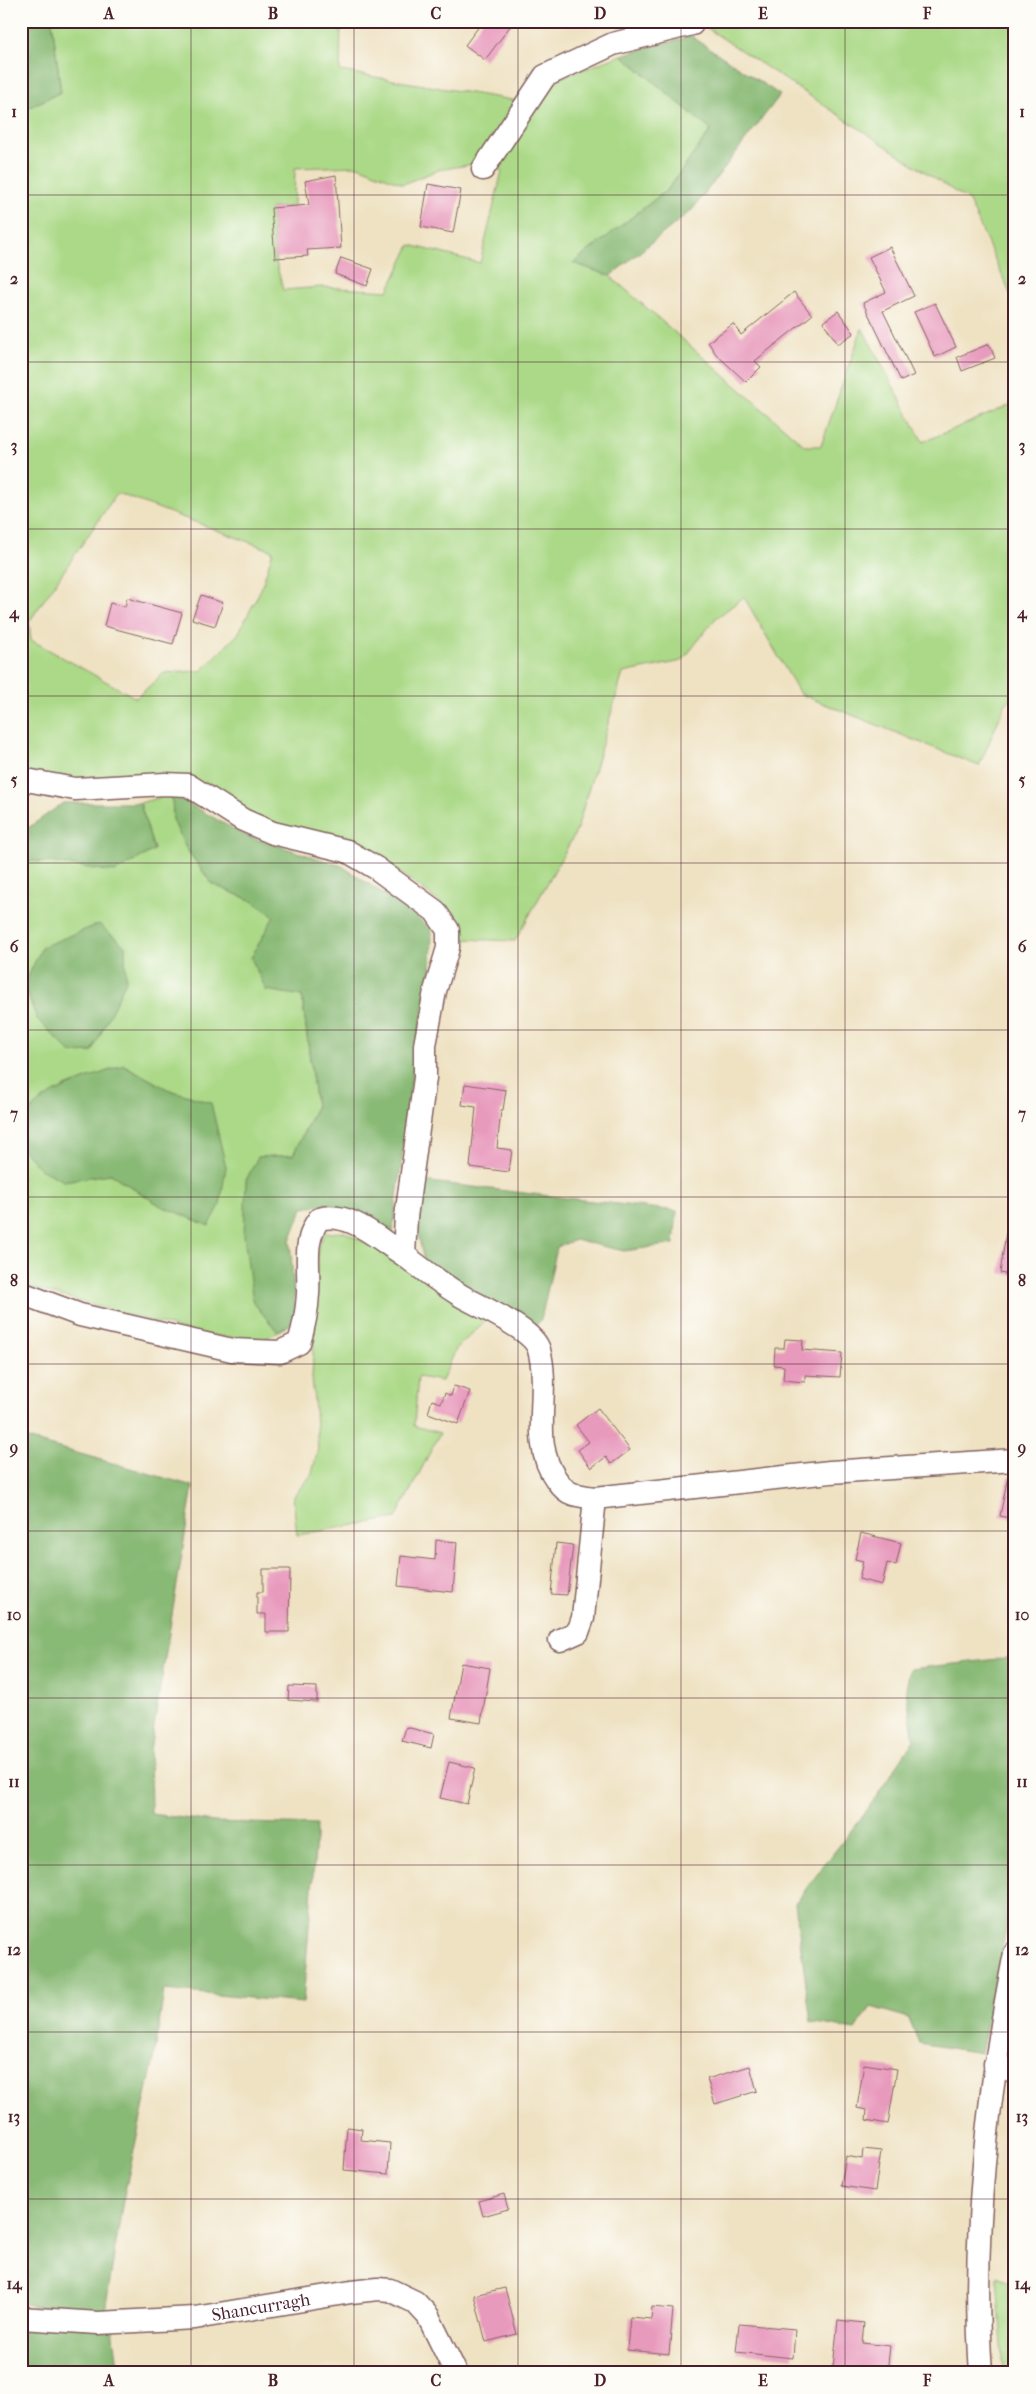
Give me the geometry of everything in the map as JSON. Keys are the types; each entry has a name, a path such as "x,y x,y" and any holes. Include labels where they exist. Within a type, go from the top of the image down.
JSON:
{"street":[{"path":"483,169 545,76 613,44 692,24"},
{"path":"21,779 75,790 165,784 188,785 244,820 273,833 347,851 376,868 435,911 448,930 448,948 435,991 425,1046 425,1078 406,1217 404,1256"},
{"path":"21,1293 80,1315 157,1333 232,1350 280,1352 300,1344 306,1323 308,1237 319,1219 329,1216 348,1220 459,1294 508,1320 532,1339 539,1349 542,1391 542,1448 548,1468 559,1484 571,1494 595,1498 830,1472 1015,1460"},
{"path":"560,1640 578,1632 583,1618 595,1498"},
{"path":"981,2373 978,2254 986,2135 1005,2068 1015,1954"},
{"name":"Shancurragh","path":"21,2318 98,2323 195,2318 350,2292 378,2289 390,2290 415,2302 428,2316 456,2373"}],"green space":[{"path":"21,21 52,21 61,92 21,111"},
{"path":"52,21 341,21 340,71 518,101 474,164 438,170 403,184 358,166 295,168 294,206 271,208 275,258 283,290 323,287 388,291 410,245 480,263 502,171 494,169 547,83 622,55 711,130 668,189 574,263 610,276 805,446 821,446 862,328 923,442 1015,403 1015,694 1005,705 979,766 800,694 744,597 715,619 682,661 623,673 576,832 515,941 461,939 451,911 393,867 266,825 195,782 64,781 21,772 21,111 61,92","holes":["117,493 273,551 261,589 238,634 201,671 164,673 136,698 31,640 29,622"]},
{"path":"703,21 1015,21 1015,296 1012,298 969,201 707,28"},
{"path":"691,36 780,95 692,210 610,276 573,263 668,189 711,130 622,55"},
{"path":"172,794 173,820 186,848 212,884 250,900 275,916 251,958 302,996 316,1107 293,1155 258,1157 253,1302 278,1332 261,1341 195,1333 21,1285 21,1147 40,1168 89,1176 111,1174 161,1206 210,1103 167,1089 124,1065 62,1088 21,1140 21,861 49,862 154,850 140,803","holes":["24,985 104,1024 92,1052 71,1053 37,1019"]},
{"path":"172,794 244,835 342,866 403,907 432,930 431,969 414,1060 392,1237 359,1216 326,1204 303,1208 290,1240 296,1320 278,1332 253,1302 244,1236 246,1180 258,1157 293,1155 316,1107 302,996 266,990 251,958 274,916 250,900 212,884 186,848 173,820"},
{"path":"63,803 140,803 154,850 115,872 49,862 21,861 21,833"},
{"path":"99,924 125,946 126,981 92,1052 71,1053 37,1019 24,985 42,947"},
{"path":"124,1065 167,1089 211,1103 226,1167 220,1205 209,1226 161,1206 111,1174 64,1181 40,1169 21,1147 27,1118 31,1110 38,1103 60,1090"},
{"path":"422,1181 677,1211 674,1244 624,1251 575,1240 557,1247 541,1319 534,1329 424,1261 416,1226"},
{"path":"345,1232 388,1255 488,1318 456,1349 442,1381 418,1377 414,1426 440,1433 396,1518 297,1535 293,1497 312,1474 318,1448 312,1377 318,1248 325,1233"},
{"path":"24,1438 193,1486 150,1750 151,1814 214,1822 317,1825 303,2003 164,1990 154,2059 123,2200 105,2311 34,2306 21,2303 21,1465"},
{"path":"1015,1657 1015,1885 981,2053 919,2043 909,2018 871,2007 855,2030 811,2022 795,1903 870,1806 914,1740 906,1689 910,1669"},
{"path":"997,2277 1015,2284 1015,2373 1004,2373"},
{"path":"23,2325 113,2328 119,2373 21,2373"}],"building":[{"path":"483,21 514,21 485,60 465,45"},
{"path":"336,175 341,248 307,250 308,256 275,258 271,208 309,205 305,181"},
{"path":"428,184 461,190 453,233 421,227"},
{"path":"890,247 914,296 883,311 914,375 901,381 863,303 886,292 869,257"},
{"path":"341,258 373,269 367,286 335,274"},
{"path":"794,292 812,315 755,361 761,367 746,382 716,354 708,342 733,324 741,335"},
{"path":"935,303 956,347 935,357 914,312"},
{"path":"838,311 854,333 838,344 823,322"},
{"path":"989,344 995,358 962,371 957,357"},
{"path":"201,595 223,603 215,626 192,619"},
{"path":"127,598 182,613 173,644 104,626 110,603 125,607"},
{"path":"465,1084 506,1090 503,1110 501,1110 497,1148 512,1150 509,1172 470,1167 476,1107 462,1105"},
{"path":"1006,1233 1015,1234 1015,1276 1000,1273"},
{"path":"785,1339 803,1340 802,1350 842,1353 840,1377 805,1375 805,1382 783,1380 784,1366 774,1365 775,1348 784,1348"},
{"path":"454,1386 470,1391 458,1424 428,1413 432,1400 441,1403 445,1393 451,1396"},
{"path":"598,1408 630,1450 611,1464 606,1457 591,1468 578,1450 589,1442 576,1425"},
{"path":"1008,1476 1015,1476 1015,1519 1000,1516"},
{"path":"861,1533 901,1543 896,1565 887,1563 882,1585 859,1579 863,1561 855,1559"},
{"path":"436,1540 457,1542 453,1592 398,1586 401,1556 435,1560"},
{"path":"556,1543 573,1545 567,1595 551,1594"},
{"path":"263,1569 290,1569 289,1632 266,1632 266,1614 257,1614 257,1592 263,1592"},
{"path":"461,1663 490,1668 481,1723 451,1718"},
{"path":"289,1686 317,1687 317,1702 288,1700"},
{"path":"406,1727 434,1734 431,1748 402,1741"},
{"path":"449,1762 475,1768 467,1804 440,1798"},
{"path":"864,2064 897,2069 888,2124 866,2120 867,2110 857,2108"},
{"path":"750,2066 757,2091 715,2104 707,2079"},
{"path":"347,2127 362,2129 361,2140 390,2143 388,2174 344,2170"},
{"path":"863,2149 881,2151 875,2191 841,2186 846,2156 862,2159"},
{"path":"504,2194 508,2209 483,2216 479,2201"},
{"path":"505,2288 517,2334 486,2342 474,2295"},
{"path":"652,2307 673,2309 669,2354 627,2350 630,2317 651,2319"},
{"path":"838,2320 864,2323 862,2343 890,2346 887,2373 833,2368"},
{"path":"739,2324 795,2329 793,2358 736,2352"}]}
